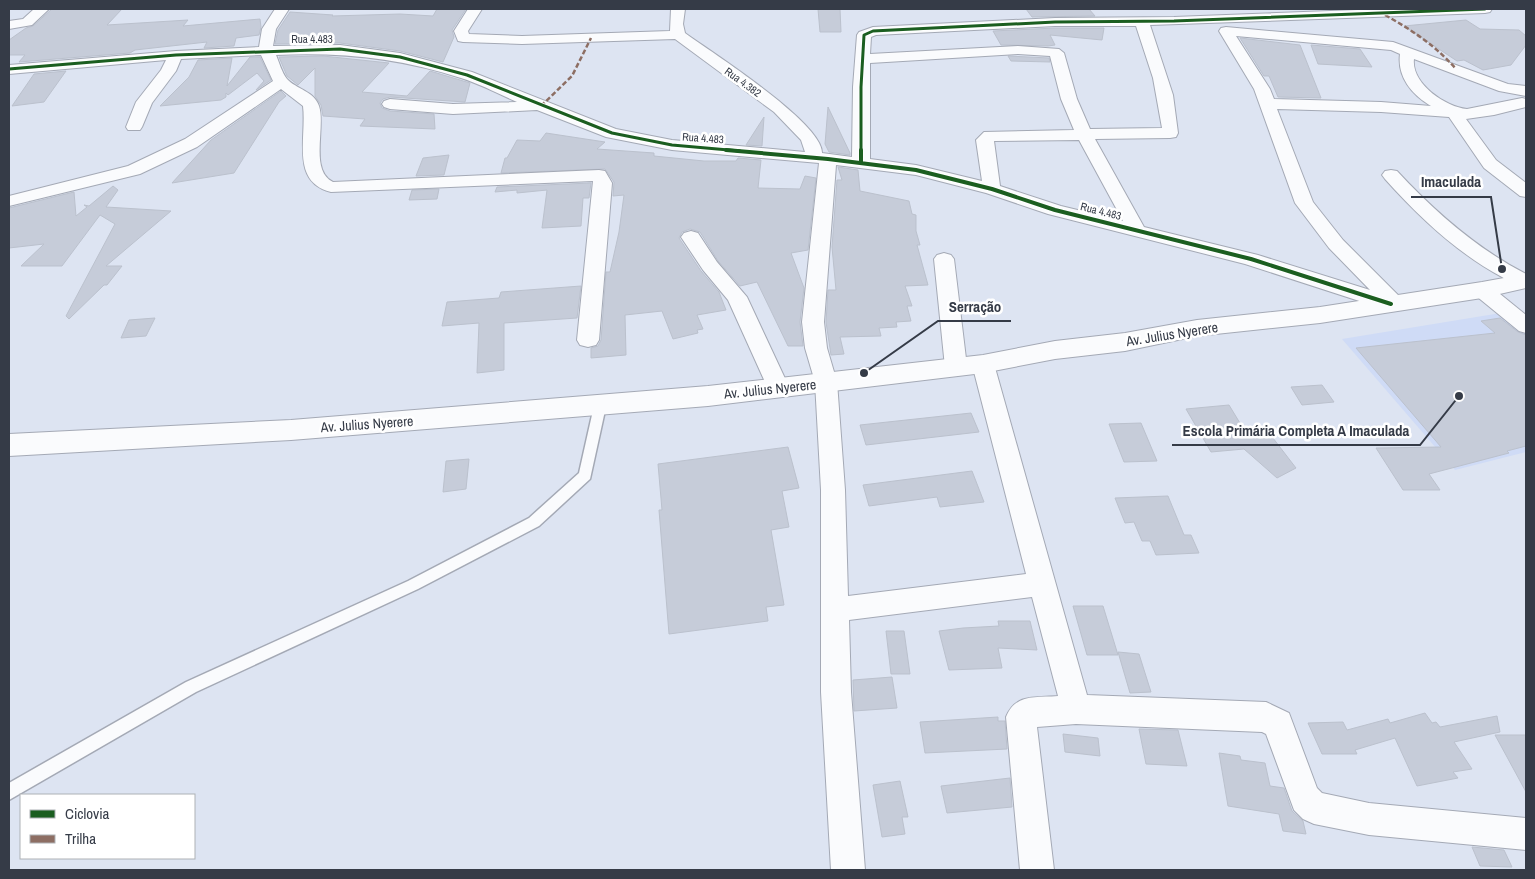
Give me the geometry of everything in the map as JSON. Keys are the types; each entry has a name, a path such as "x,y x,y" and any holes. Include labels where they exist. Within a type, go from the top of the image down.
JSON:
{"main road":[{"name":"Av. Julius Nyerere","path":"9,444 291,430 600,406 826,382 983,364 1055,350 1125,342 1198,328 1320,316 1482,290 1525,281"}],"street":[{"path":"9,25 30,20 42,9"},
{"path":"282,9 271,23 266,37 265,50 281,82 306,98 311,105 312,160 315,178 324,186 599,175 603,183 588,340"},
{"path":"475,9 461,31 463,38 522,40 678,35 676,24 678,9"},
{"path":"861,162 864,36 872,31 1052,15 1142,22 1485,9"},
{"path":"992,189 985,144 986,137 1003,135 1170,133 1168,113 1142,22"},
{"path":"1393,304 1336,244 1304,204 1262,89 1231,40 1227,30 1380,44 1408,51 1524,95"},
{"name":"Rua 4.382","path":"678,35 780,109 809,138 814,151 820,158"},
{"name":"Rua 4.483","path":"16,68 265,50 340,49 400,57 467,75 612,133 672,146 861,162 916,170 992,189 1055,210 1251,259 1393,304"},
{"path":"863,59 1018,50 1056,53 1066,88 1083,134 1137,230"},
{"path":"1408,51 1406,64 1413,83 1432,100 1454,113 1490,164 1526,192"},
{"path":"134,127 144,102 168,71 176,55"},
{"path":"9,84 16,68"},
{"path":"9,201 134,170 191,143 281,82"},
{"path":"1268,104 1381,107 1476,113 1524,95"},
{"path":"390,104 453,108 541,106"},
{"path":"820,158 813,322 816,348 826,382 833,490 837,720 848,870"},
{"path":"1391,175 1428,214 1452,234 1487,261 1525,281"},
{"path":"691,236 710,266 737,297 778,387"},
{"path":"944,259 956,367"},
{"path":"1482,290 1526,326"},
{"path":"983,364 1076,709"},
{"path":"834,610 1043,584"},
{"path":"1037,870 1021,717 1025,713 1076,709 1266,717 1278,724 1305,799 1314,808 1369,819 1526,834"}],"lane":[{"path":"9,792 192,687 414,585 534,522 585,475 600,406"}],"shaded area":[{"path":"1513,311 1526,322 1526,452 1455,470 1342,339"}],"building":[{"path":"52,9 122,9 107,25 188,20 183,26 260,19 261,27 259,35 236,38 234,46 204,48 207,42 135,50 130,53 19,62 25,55 9,55 9,40 26,28 33,26"},
{"path":"437,9 466,9 452,30 454,37 443,62 400,51 340,43 275,44 278,30 290,12 332,16 400,14 433,16"},
{"path":"818,9 840,9 841,32 820,32"},
{"path":"1026,9 1089,9 1095,16 1032,17"},
{"path":"1466,20 1480,29 1519,30 1526,36 1526,45 1511,65 1483,70 1464,60 1457,61 1404,26"},
{"path":"1104,28 1102,40 1050,35 1055,45 1048,46 1001,45 993,31"},
{"path":"1240,38 1300,45 1321,98 1278,97 1269,76 1264,76"},
{"path":"1311,45 1360,49 1372,67 1318,64"},
{"path":"323,56 389,63 362,92 407,96 430,71 470,83 465,102 390,97 383,99 380,103 382,108 390,111 434,114 435,129 360,126 365,119 323,116 321,105 315,96 315,68 298,85 287,76 279,57"},
{"path":"1008,56 1049,58 1050,62 1011,61"},
{"path":"250,57 260,57 271,80 256,90 264,81 257,73 228,95 226,93 226,97 221,100 160,106 189,77 198,60 232,58 227,86"},
{"path":"66,71 44,102 12,106 34,74"},
{"path":"281,91 286,96 279,102 234,173 172,183 211,140"},
{"path":"828,107 850,155 829,152 825,144"},
{"path":"764,117 762,146 746,145"},
{"path":"546,133 605,142 597,149 654,153 654,156 704,161 736,161 738,158 761,160 758,188 800,189 805,176 816,178 808,250 791,253 804,288 800,322 803,346 788,346 757,282 740,286 718,261 700,232 690,229 682,232 679,238 701,271 719,292 726,310 697,315 703,329 697,330 698,333 673,339 662,311 625,315 626,355 591,358 591,348 598,346 601,340 606,272 610,272 619,232 624,195 613,196 614,182 605,169 501,173 505,158 507,158 517,140 540,141"},
{"path":"449,155 444,175 416,176 423,158"},
{"path":"838,167 858,170 860,191 909,201 912,214 916,215 916,231 920,245 917,245 928,285 905,286 912,306 907,306 911,321 896,322 897,327 879,328 881,336 840,337 844,354 831,355 826,322 828,290 836,290 832,247 837,180 842,180"},
{"path":"591,183 589,198 583,198 581,226 542,228 547,190 517,193 517,190 495,192 497,187"},
{"path":"113,186 118,190 106,207 171,211 106,266 122,266 107,285 104,285 69,319 66,316 115,224 100,215 62,266 21,266 44,244 9,248 9,208 74,192 76,216 87,207 84,205 89,206"},
{"path":"439,189 437,199 409,200 412,190"},
{"path":"581,286 577,318 504,323 504,370 477,373 479,323 442,326 447,302 499,298 501,292"},
{"path":"155,318 146,336 121,338 129,320"},
{"path":"1500,318 1518,332 1526,335 1526,446 1507,451 1509,453 1429,474 1440,490 1403,490 1376,448 1441,447 1356,348 1495,333 1481,321"},
{"path":"1322,385 1334,402 1302,405 1291,387"},
{"path":"1229,405 1246,433 1266,429 1296,468 1277,478 1244,449 1211,452 1186,409"},
{"path":"971,413 979,432 866,445 860,425"},
{"path":"1141,423 1157,461 1124,462 1109,424"},
{"path":"788,447 799,488 782,491 789,527 771,530 784,605 766,607 768,621 669,634 659,510 662,510 658,464"},
{"path":"469,459 466,489 443,492 446,461"},
{"path":"972,471 984,502 940,507 937,497 869,506 863,485"},
{"path":"1168,496 1184,535 1191,535 1199,553 1156,555 1150,541 1142,541 1134,522 1125,523 1115,498"},
{"path":"1073,606 1103,606 1118,655 1087,655"},
{"path":"998,621 1030,621 1037,650 998,648 1002,668 949,670 939,631 999,626"},
{"path":"886,631 904,631 910,674 891,674"},
{"path":"1118,652 1139,654 1151,692 1130,693"},
{"path":"892,677 897,708 854,711 853,680"},
{"path":"1425,713 1432,723 1436,722 1440,727 1497,716 1500,732 1454,742 1472,769 1453,772 1458,778 1417,786 1395,738 1355,750 1357,754 1322,754 1308,723 1343,722 1347,730 1388,719 1390,723"},
{"path":"998,717 998,721 1005,721 1007,749 925,753 920,722"},
{"path":"1139,729 1178,730 1187,766 1146,764"},
{"path":"1063,734 1098,738 1100,756 1065,752"},
{"path":"1495,735 1526,735 1526,792 1507,757"},
{"path":"1219,753 1240,756 1241,760 1265,763 1270,786 1284,788 1292,811 1303,821 1306,834 1283,831 1279,814 1228,806"},
{"path":"1010,778 1012,807 947,813 941,786"},
{"path":"900,781 908,817 902,817 905,834 882,837 873,785"},
{"path":"1472,847 1504,850 1512,867 1480,866"}],"marked path":[{"path":"1385,15 1424,39 1456,69"},
{"path":"541,106 559,91 572,76 591,38"}],"cycle path":[{"path":"861,162 861,87 864,35 873,31 1055,22 1174,21 1485,9"},
{"path":"9,69 176,55 280,50 340,49 400,57 467,75 612,133 672,145 828,159 916,170 992,189 1055,210 1251,259 1391,304"}],"place":[{"name":"Imaculada","path":"1502,269"},
{"name":"Serração","path":"864,373"},
{"name":"Escola Primária Completa A Imaculada","path":"1459,396"}]}
